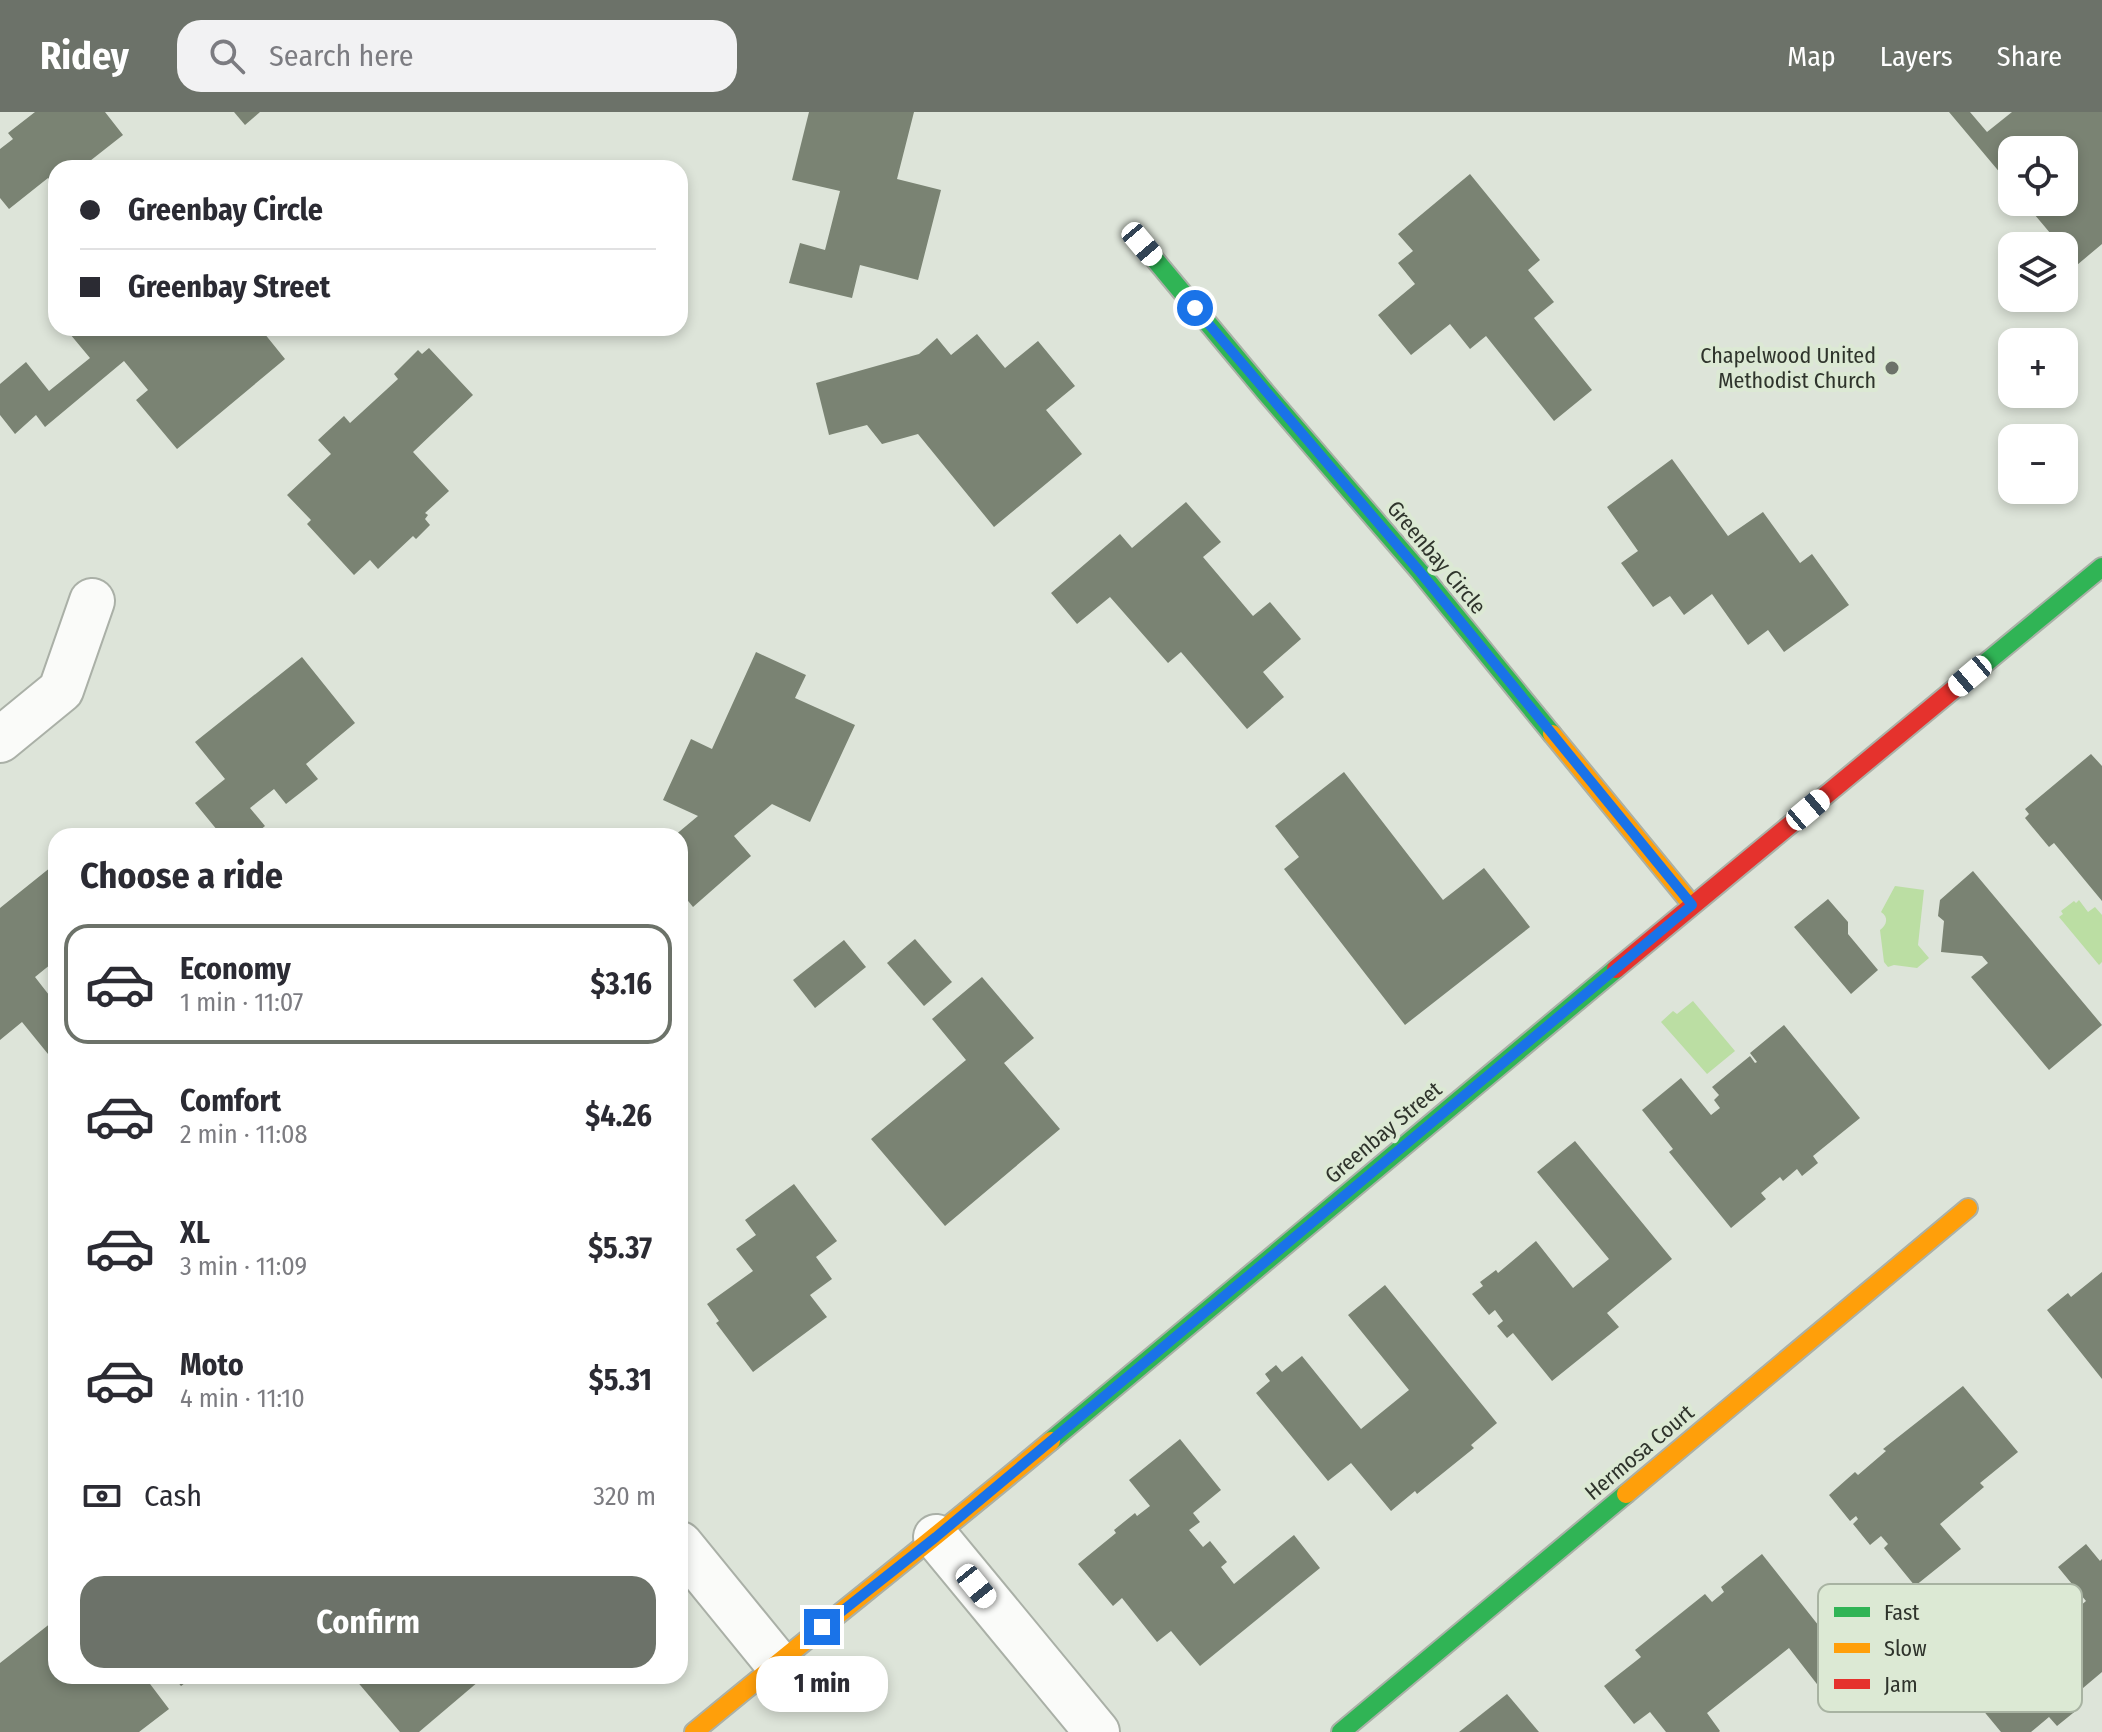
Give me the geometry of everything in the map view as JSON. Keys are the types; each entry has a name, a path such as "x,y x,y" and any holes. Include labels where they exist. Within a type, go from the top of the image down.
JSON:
{"street":[{"name":"Greenbay Circle","path":"1142,244 1420,572 1692,905"},
{"name":"Greenbay Street","path":"694,1732 936,1537 2102,567"},
{"path":"0,740 61,690 92,601"},
{"name":"Hermosa Court","path":"1341,1732 1968,1208"},
{"path":"936,1537 1097,1732"},
{"path":"688,1554 777,1663"}],"shaded area":[{"path":"1895,886 1924,890 1918,945 1929,958 1917,968 1888,967 1884,962 1880,930 1886,919 1881,912"},
{"path":"2079,900 2088,912 2095,907 2102,915 2102,962 2099,965 2059,917 2063,914 2061,911"},
{"path":"1693,1001 1735,1051 1707,1074 1661,1022 1673,1011 1677,1014"}],"building":[{"path":"35,112 105,112 123,135 91,160 48,160 48,178 9,209 0,198 0,149 13,139 8,133"},
{"path":"234,112 260,112 245,125"},
{"path":"809,112 914,112 897,179 941,190 918,280 860,265 852,298 789,283 800,243 825,250 840,191 792,180"},
{"path":"1949,112 1970,112 1987,132 2012,112 2102,112 2102,244 2078,264 2078,232 2049,232 2036,216 2078,216 2078,136 1998,136 1998,170"},
{"path":"1470,174 1540,260 1528,270 1554,302 1534,318 1592,390 1554,421 1486,336 1470,349 1450,324 1411,355 1378,315 1415,284 1398,263 1413,251 1398,234"},
{"path":"977,334 1005,368 1038,341 1075,386 1046,410 1082,454 994,527 918,434 882,444 867,425 829,435 816,383 919,354 937,338 951,355"},
{"path":"72,336 266,336 285,359 177,449 136,400 148,390 124,361 45,427 36,415 15,434 0,415 0,384 26,362 49,391 90,358"},
{"path":"429,348 473,395 413,452 449,491 425,513 430,525 416,539 413,536 378,569 370,560 354,575 307,524 311,520 287,495 331,454 318,440 344,416 350,423 398,379 394,374 418,350 422,354"},
{"path":"1672,459 1728,536 1763,512 1800,563 1812,554 1849,605 1784,652 1768,630 1748,645 1712,594 1684,615 1670,596 1653,607 1621,563 1638,551 1607,507"},
{"path":"1186,502 1221,542 1203,557 1253,616 1270,602 1301,639 1263,672 1284,697 1247,729 1181,652 1168,663 1110,597 1077,624 1051,593 1120,534 1132,548"},
{"path":"756,652 806,675 795,698 855,725 810,822 772,804 734,836 751,856 693,907 688,901 688,828 684,828 698,816 663,800 691,739 712,749"},
{"path":"302,657 355,723 306,764 318,779 286,804 274,789 250,808 265,826 263,828 215,828 195,803 225,779 195,742"},
{"path":"2091,754 2102,766 2102,901 2054,843 2049,847 2025,818 2029,814 2025,809"},
{"path":"1344,772 1443,900 1484,868 1530,927 1405,1025 1284,869 1299,857 1275,826"},
{"path":"48,869 48,966 35,977 48,994 48,1054 22,1022 0,1040 0,908"},
{"path":"1973,871 2102,1025 2049,1070 1971,977 1988,963 1982,956 1941,952 1944,921 1938,916 1940,900"},
{"path":"1828,899 1848,922 1848,934 1878,970 1851,994 1794,927"},
{"path":"915,939 952,982 924,1006 887,963"},
{"path":"844,940 866,967 815,1008 793,980"},
{"path":"982,977 1034,1038 1004,1063 1060,1129 945,1226 871,1139 966,1060 932,1019"},
{"path":"1784,1025 1860,1118 1813,1156 1818,1163 1802,1176 1797,1169 1783,1181 1780,1177 1761,1193 1766,1199 1731,1228 1669,1152 1673,1149 1642,1110 1681,1078 1711,1115 1720,1108 1714,1100 1719,1095 1712,1087 1750,1056 1757,1062 1750,1053"},
{"path":"1575,1141 1672,1259 1607,1313 1619,1327 1552,1381 1513,1333 1507,1338 1497,1326 1503,1321 1495,1310 1489,1315 1472,1294 1483,1286 1480,1282 1496,1270 1498,1273 1536,1241 1573,1288 1609,1259 1537,1172"},
{"path":"794,1184 837,1241 816,1257 832,1279 810,1295 827,1317 753,1372 716,1323 719,1321 707,1304 753,1271 736,1249 756,1235 745,1220"},
{"path":"2102,1272 2102,1379 2047,1310 2068,1293 2071,1297"},
{"path":"1385,1285 1497,1423 1471,1445 1474,1448 1391,1511 1351,1463 1328,1481 1256,1393 1270,1381 1265,1374 1276,1365 1282,1372 1302,1356 1361,1429 1409,1390 1348,1315"},
{"path":"1963,1386 2018,1452 1980,1483 1984,1487 1940,1524 1961,1549 1917,1584 1913,1584 1884,1548 1888,1544 1881,1536 1870,1545 1853,1524 1858,1519 1856,1516 1850,1521 1829,1495 1886,1451 1883,1449"},
{"path":"1180,1439 1221,1490 1193,1513 1200,1522 1189,1530 1203,1547 1210,1541 1227,1562 1221,1567 1234,1584 1294,1535 1320,1568 1200,1666 1171,1631 1157,1642 1122,1598 1113,1606 1078,1564 1135,1513 1137,1516 1150,1506 1129,1480"},
{"path":"2086,1544 2100,1561 2102,1559 2102,1672 2082,1689 2082,1604 2086,1601 2082,1596 2082,1584 2072,1584 2058,1567"},
{"path":"1762,1554 1818,1625 1818,1685 1789,1648 1707,1713 1719,1732 1666,1732 1650,1712 1634,1724 1604,1686 1641,1657 1635,1650 1705,1594 1712,1602 1724,1592 1721,1587"},
{"path":"48,1625 48,1684 150,1684 169,1709 139,1732 0,1732 0,1663"},
{"path":"359,1684 476,1684 419,1732 400,1732"},
{"path":"1507,1694 1539,1732 1459,1732"},
{"path":"1984,1712 2074,1712 2057,1726 2049,1717 2031,1732 2001,1732"}],"traffic: fast":[{"path":"1142,244 1420,572 1552,734"},
{"path":"1971,675 2102,567"},
{"path":"1051,1441 1616,969"},
{"path":"1341,1732 1626,1494"}],"traffic: slow":[{"path":"1552,734 1692,905"},
{"path":"1626,1494 1968,1208"},
{"path":"694,1732 1051,1441"}],"traffic: jam":[{"path":"1616,969 1971,675"}],"place":[{"name":"Chapelwood United Methodist Church","path":"1892,368"}],"route":[{"path":"822,1627 936,1537 1692,905 1420,572 1195,308"}]}
